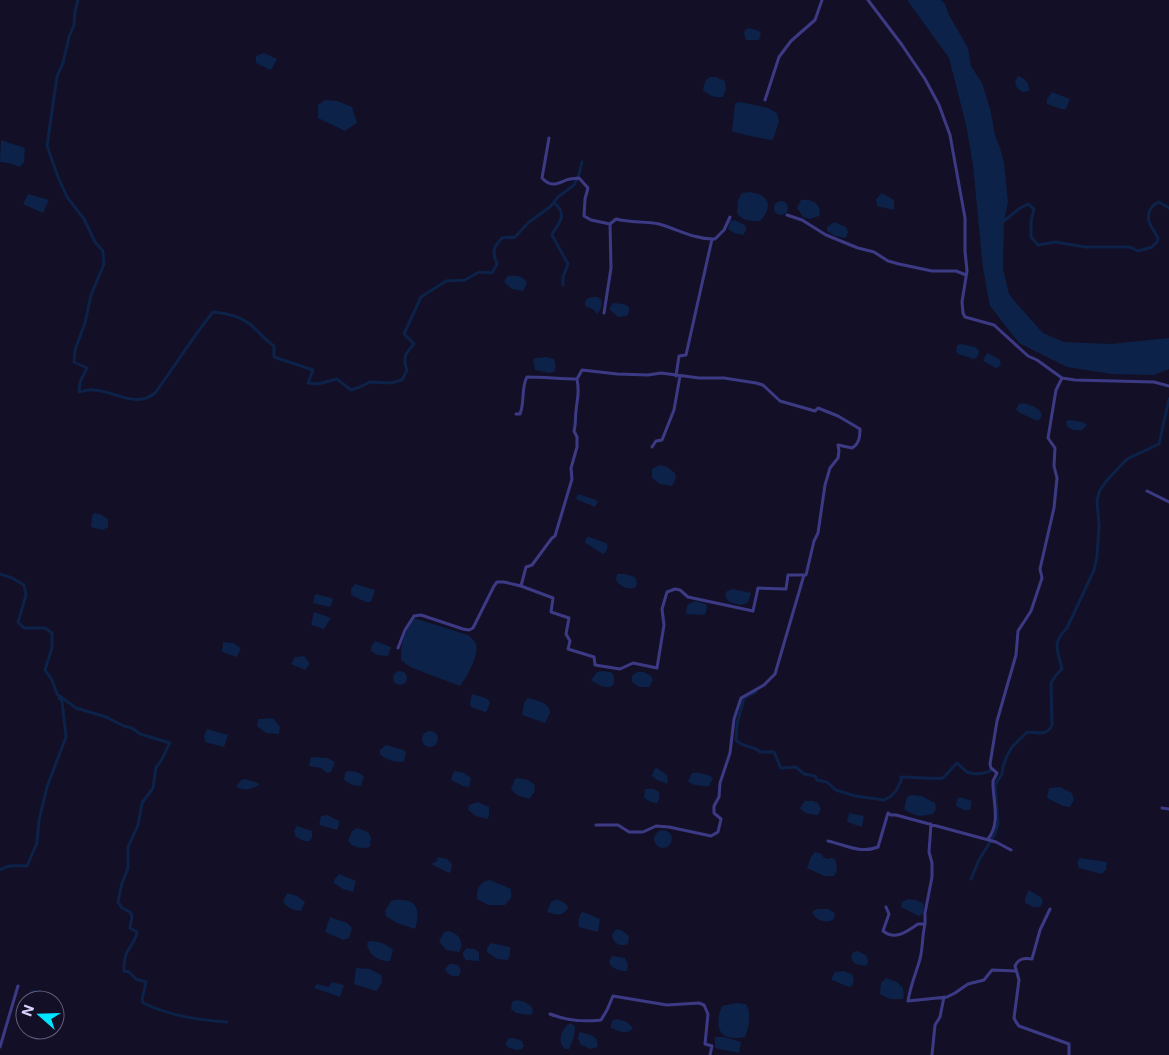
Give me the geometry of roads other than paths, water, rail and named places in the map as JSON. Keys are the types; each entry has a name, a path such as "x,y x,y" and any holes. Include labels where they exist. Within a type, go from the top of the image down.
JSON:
{"street":[{"path":"765,100 779,57 791,41 815,20 822,0"},
{"path":"868,0 925,79 939,106 953,146 965,218 966,275 962,302 965,317 994,325 1022,352 1062,378 1154,382 1169,386"},
{"path":"549,138 542,178 545,181 556,184 568,179 577,179 588,188 584,216 591,220 610,224"},
{"path":"787,215 802,220 826,235 858,248 874,252 888,261 921,270 956,271 966,275"},
{"path":"610,224 616,219 654,223 695,236 715,239 724,230 730,217"},
{"path":"604,314 611,268 610,224"},
{"path":"652,447 656,441 662,440 672,418 679,356 686,355 694,312 712,239"},
{"path":"521,586 526,567 532,564 552,538 556,536 572,479 571,468 577,447 577,437 574,431 576,408 580,391 577,379 582,370 617,374 661,374 710,379 724,378 756,383 763,385 780,401 814,411 818,408 825,410 860,429 860,436 856,446 852,448 838,445 840,451 838,458 830,468 825,485 818,533 814,540 806,575 804,575 776,674 764,685 743,696 734,719 730,753 720,783 719,797 714,806 714,814 721,819 718,832 711,836 670,827 656,826 643,832 629,832 618,826 596,825"},
{"path":"516,414 520,414 522,409 525,382 528,377 577,379"},
{"path":"988,839 996,825 993,786 997,773 991,768 990,764 997,721 1016,655 1018,632 1032,611 1042,578 1041,565 1054,508 1057,478 1054,466 1055,448 1048,438 1056,390 1062,378"},
{"path":"1147,491 1169,502"},
{"path":"398,648 405,630 414,616 421,615 469,630 473,628 486,599 497,582 504,582 553,598 551,612 569,618 566,634 570,641 568,649 594,657 595,665 620,669 633,663 657,668 664,625 662,609 667,592 675,589 680,590 688,597 753,610 758,588 786,589 788,576 804,575"},
{"path":"1162,808 1169,809"},
{"path":"828,841 855,849 871,850 878,847 888,813 988,839 1011,850"},
{"path":"931,824 929,858 932,863 932,877 925,913 922,950 913,977 908,1001 944,997 955,993 968,984 984,980 992,970 1016,971"},
{"path":"886,907 889,914 883,931 886,933 892,935 906,934 918,924 925,924"},
{"path":"1050,909 1040,930 1032,959 1025,958 1018,961 1015,966 1019,980 1014,1018 1019,1026 1069,1044 1068,1055"},
{"path":"0,1047 18,986"},
{"path":"550,1014 578,1020 601,1020 613,996 667,1005 699,1003 704,1005 708,1014 705,1044 712,1046 710,1055"},
{"path":"932,1055 935,1025 940,1017 944,997"}],"water":[{"path":"907,0 941,0 945,4 949,15 968,48 971,66 982,83 1004,163 1008,202 1004,221 1003,269 1009,294 1043,333 1064,342 1110,344 1169,338 1169,369 1154,375 1111,374 1067,367 1019,343 990,306 983,269 973,165 966,125 949,58"},
{"path":"749,28 759,31 761,34 759,40 746,40 745,30"},
{"path":"264,53 277,59 271,70 256,63 256,56"},
{"path":"1018,76 1023,78 1029,86 1029,91 1023,92 1017,88 1015,82"},
{"path":"710,77 716,77 725,81 726,89 723,97 713,96 703,90 705,81"},
{"path":"1052,92 1070,99 1066,109 1047,104 1047,99"},
{"path":"325,100 337,101 352,107 357,123 345,131 318,118 318,105"},
{"path":"741,102 768,108 777,113 779,121 773,140 732,131 735,103"},
{"path":"1,140 25,148 24,162 20,167 0,162"},
{"path":"750,192 762,196 767,202 767,211 760,221 744,219 737,213 738,200 742,193"},
{"path":"882,193 894,200 894,210 877,206 876,199"},
{"path":"28,194 49,200 43,213 23,204"},
{"path":"801,200 809,200 818,205 819,216 810,219 803,217 797,208"},
{"path":"778,201 784,201 788,208 784,215 778,215 774,211 774,205"},
{"path":"735,220 746,226 746,231 743,235 728,229 730,221"},
{"path":"834,222 846,227 848,232 846,238 835,236 827,231 827,227"},
{"path":"508,276 519,276 526,281 527,283 523,291 512,289 504,282"},
{"path":"598,297 601,299 602,305 597,314 593,309 586,307 585,304 589,298"},
{"path":"613,303 624,304 629,307 627,316 618,317 609,309"},
{"path":"957,345 975,347 979,350 978,356 974,359 958,354 956,351"},
{"path":"987,353 999,359 1001,363 999,367 996,368 983,361"},
{"path":"547,357 554,359 556,366 554,372 549,373 535,370 533,359"},
{"path":"1024,403 1040,411 1042,415 1040,419 1037,421 1016,409 1019,404"},
{"path":"1066,421 1083,422 1087,425 1082,430 1071,429 1066,424"},
{"path":"660,465 667,467 675,473 676,478 672,486 660,484 652,478 652,469"},
{"path":"578,494 598,502 595,507 576,499"},
{"path":"94,513 108,519 108,527 103,530 91,527"},
{"path":"589,537 606,543 608,546 606,552 603,554 587,544 585,542 586,538"},
{"path":"617,574 635,577 636,587 628,588 620,584 616,580"},
{"path":"355,584 375,590 371,602 366,602 351,595 351,589"},
{"path":"733,589 751,593 748,603 741,605 729,602 725,596 727,591"},
{"path":"315,594 332,598 333,601 330,607 313,603"},
{"path":"695,601 706,604 705,615 686,614 687,605"},
{"path":"314,612 331,618 324,629 311,625"},
{"path":"414,618 468,635 475,641 476,654 474,660 460,686 410,667 401,660 404,638"},
{"path":"375,641 391,647 388,656 377,655 371,651"},
{"path":"223,642 233,643 241,648 237,657 222,652"},
{"path":"304,656 310,664 305,670 291,664 295,657"},
{"path":"397,671 403,671 407,678 403,685 397,685 393,681 393,675"},
{"path":"603,671 613,674 614,684 604,687 591,680 597,672"},
{"path":"637,672 643,672 651,676 653,680 649,687 639,687 632,682 632,676"},
{"path":"472,694 486,698 490,702 487,711 471,707"},
{"path":"528,698 548,706 550,713 545,723 522,715 524,703"},
{"path":"273,718 280,727 279,734 266,733 257,726 258,719"},
{"path":"207,729 228,735 224,747 205,742 204,736"},
{"path":"430,731 438,739 430,747 422,739"},
{"path":"386,745 404,750 406,753 404,761 391,760 380,754 380,750"},
{"path":"311,757 327,758 335,762 331,772 327,773 321,768 309,766"},
{"path":"657,768 667,775 668,784 652,776 654,769"},
{"path":"348,771 357,772 364,776 361,786 352,785 344,780 345,773"},
{"path":"455,771 464,773 471,778 469,787 451,780"},
{"path":"692,773 708,775 713,778 709,786 695,785 688,781"},
{"path":"246,779 260,784 248,789 236,787 241,780"},
{"path":"515,779 528,780 535,785 534,793 529,799 517,795 511,789"},
{"path":"1060,787 1072,793 1074,800 1070,807 1063,806 1047,798 1049,788"},
{"path":"645,789 654,789 659,792 657,803 644,798"},
{"path":"910,795 922,796 935,803 936,809 933,814 918,816 904,809 907,797"},
{"path":"960,797 972,801 970,810 964,810 956,806 957,799"},
{"path":"805,801 818,803 821,809 818,815 801,810 800,808"},
{"path":"478,802 489,807 487,819 476,816 468,810 469,805"},
{"path":"849,813 864,816 862,827 847,822"},
{"path":"327,815 339,821 337,830 319,825 321,816"},
{"path":"297,826 312,831 310,841 304,841 296,837 294,831"},
{"path":"357,828 368,832 371,838 370,847 358,847 348,841 352,831"},
{"path":"663,830 669,833 672,839 669,845 663,848 657,845 654,839 657,833"},
{"path":"815,852 822,854 827,859 835,859 837,868 834,876 824,876 807,868"},
{"path":"438,857 447,859 452,864 449,873 431,864 437,861"},
{"path":"1080,858 1107,862 1106,870 1101,874 1079,868 1077,862"},
{"path":"339,874 356,881 353,892 343,889 334,883"},
{"path":"490,880 511,889 511,898 505,905 488,905 477,899 479,886"},
{"path":"1029,890 1042,898 1043,902 1040,907 1034,907 1025,903"},
{"path":"287,893 297,896 305,902 301,911 284,904"},
{"path":"557,899 566,904 568,908 566,911 559,915 547,912 551,902"},
{"path":"908,899 924,904 923,914 919,916 901,907 902,902"},
{"path":"391,901 408,901 416,907 418,916 415,929 397,923 386,916 385,911"},
{"path":"828,909 835,913 834,919 828,921 820,920 813,914 813,911"},
{"path":"583,912 600,919 598,932 579,927 578,923"},
{"path":"330,917 347,923 352,928 349,938 343,940 325,932"},
{"path":"616,929 629,936 628,944 620,945 614,941 612,935"},
{"path":"449,931 456,934 460,939 461,948 459,952 446,950 439,941 444,932"},
{"path":"370,941 382,943 393,950 390,961 378,959 369,951 367,943"},
{"path":"491,943 510,947 508,960 497,959 487,952 487,948"},
{"path":"466,948 475,949 479,953 479,961 466,960 463,953"},
{"path":"857,951 866,955 867,966 855,964 851,958 853,952"},
{"path":"612,956 625,958 628,965 627,971 618,970 611,966 609,961"},
{"path":"449,964 459,967 461,970 459,976 452,976 447,973 445,969"},
{"path":"356,968 370,969 381,975 382,981 376,991 354,984"},
{"path":"843,971 852,974 854,981 852,986 849,987 832,980 835,972"},
{"path":"886,978 897,982 903,988 904,997 902,999 890,999 880,994 881,983"},
{"path":"332,982 344,985 340,997 314,988 317,984 329,987"},
{"path":"517,1000 525,1002 532,1007 533,1012 531,1015 516,1013 511,1009 512,1002"},
{"path":"736,1003 746,1004 748,1008 749,1024 745,1037 736,1038 724,1035 719,1027 719,1014 722,1006"},
{"path":"618,1019 627,1022 633,1028 626,1032 611,1028 613,1020"},
{"path":"570,1023 575,1026 574,1037 569,1049 565,1049 561,1043 561,1035"},
{"path":"581,1032 593,1036 597,1040 598,1047 590,1049 580,1044 578,1038"},
{"path":"715,1037 724,1037 741,1042 739,1053 715,1048"},
{"path":"509,1038 522,1041 524,1046 522,1049 509,1048 505,1044"}],"waterway":[{"path":"78,0 74,25 63,63 57,76 47,146 67,197 84,219 95,242 103,251 104,264 91,295 85,323 75,350 74,362 87,368 80,382 79,392 92,390 125,398 148,398 155,393 213,312 242,319 274,346 274,357 313,370 308,383 318,384 337,379 351,390 370,382 391,383 402,380 407,370 406,356 414,344 404,334 421,297 446,281 465,280 479,272 492,273 497,264 494,256 495,247 502,238 511,237"},
{"path":"510,238 515,237 529,222 550,207 558,197 574,185 582,162"},
{"path":"554,202 562,216 552,235 568,264 563,277 563,285"},
{"path":"1004,221 1028,204 1034,209 1031,221 1031,237 1038,245 1055,242 1085,247 1130,247 1138,251 1152,247 1157,242 1158,238 1148,218 1154,204 1159,202 1169,208"},
{"path":"971,879 979,860 995,834 998,823 995,785 1002,774 1007,756 1012,747 1027,732 1045,732 1052,725 1051,683 1062,669 1057,643 1067,628 1094,570 1097,557 1099,526 1097,500 1100,490 1127,459 1159,444 1169,399"},
{"path":"0,574 24,585 26,595 18,622 24,628 45,628 52,633 52,648 45,670 52,680 57,694 76,708 106,717 132,728 140,734 170,743 161,762 156,767 153,788 142,803 138,825 128,847 128,868 122,883 118,902 122,908 130,912 132,916 130,928 137,932 135,940 126,955 124,971 129,972 136,979 146,982 143,1003 184,1017 227,1022"},
{"path":"756,692 744,698 737,724 736,740 760,752 774,752 781,768 796,767 804,774 815,776 817,780 827,782 836,790 855,796 884,800 896,791 901,777 943,778 957,763 970,773 979,774 990,771"},
{"path":"0,870 10,866 27,866 37,843 39,820 47,787 66,737 62,701 59,698"}]}
